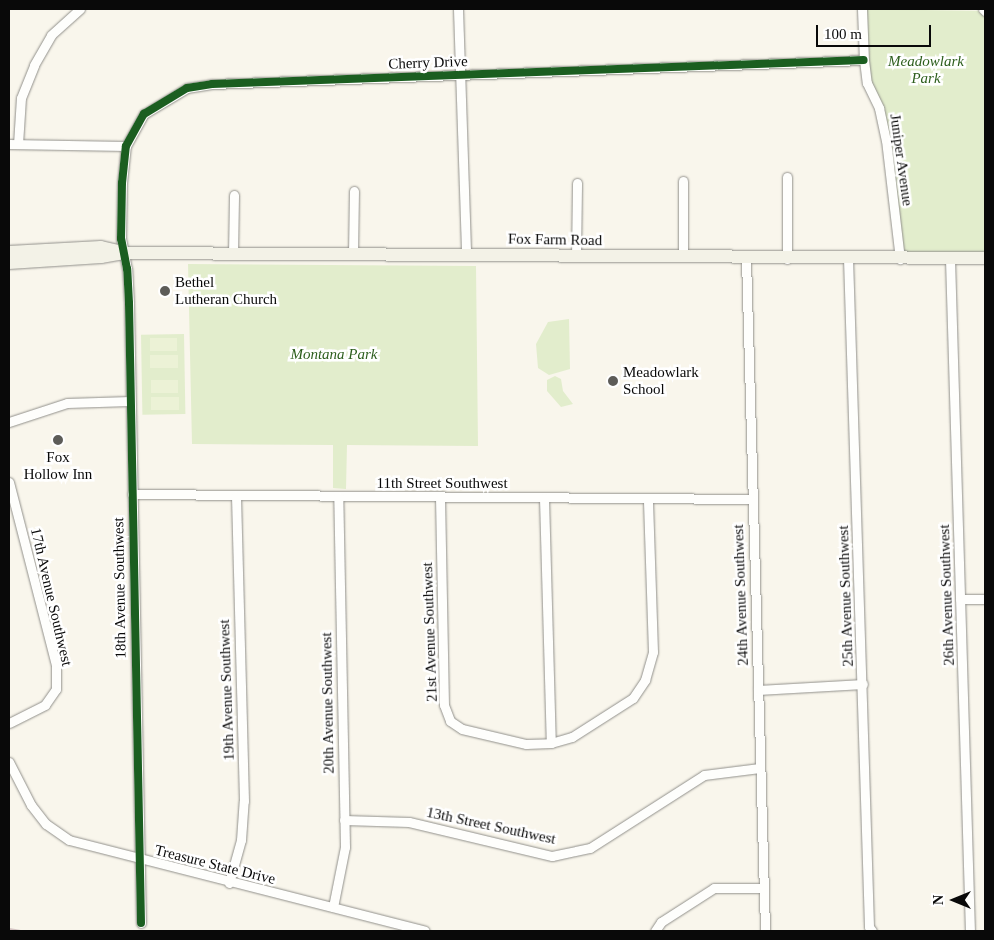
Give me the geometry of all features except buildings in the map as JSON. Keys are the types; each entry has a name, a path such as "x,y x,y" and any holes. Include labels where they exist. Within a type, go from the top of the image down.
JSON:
{"street":[{"path":"80,9 51,35 34,65 21,98 13,144 126,146"},
{"path":"458,9 466,254"},
{"name":"Juniper Avenue","path":"862,9 864,60 868,83 879,108 886,140 900,258"},
{"name":"Cherry Drive","path":"124,253 121,239 122,183 126,146 144,114 188,88 212,84 864,60"},
{"path":"787,177 787,259"},
{"path":"683,181 683,256"},
{"path":"576,256 577,182"},
{"path":"352,254 354,191"},
{"path":"233,254 234,195"},
{"name":"Fox Farm Road","path":"12,251 101,247 124,253"},
{"name":"Fox Farm Road","path":"9,263 101,257 124,253 466,254 787,259 985,258"},
{"name":"18th Avenue Southwest","path":"124,253 129,303 139,861 142,923"},
{"name":"24th Avenue Southwest","path":"746,258 751,499 765,931"},
{"name":"25th Avenue Southwest","path":"848,258 863,684 869,927 872,931"},
{"name":"26th Avenue Southwest","path":"950,259 970,931"},
{"path":"9,422 67,403 130,401"},
{"name":"17th Avenue Southwest","path":"9,482 56,673 56,689 45,704 9,723"},
{"name":"11th Street Southwest","path":"132,494 648,500 751,499"},
{"name":"19th Avenue Southwest","path":"229,882 241,840 244,801 236,496"},
{"name":"20th Avenue Southwest","path":"333,907 344,866 338,497"},
{"name":"21st Avenue Southwest","path":"440,497 444,705 450,721 462,729 526,744 551,743 572,737 632,698 645,680 653,652 648,500"},
{"path":"544,498 551,743"},
{"path":"960,599 985,599"},
{"path":"758,690 863,684"},
{"name":"Treasure State Drive","path":"9,762 31,805 46,824 69,840 139,861 425,931"},
{"name":"13th Street Southwest","path":"344,820 409,822 552,856 590,848 704,775 760,768"},
{"path":"655,931 661,922 714,888 764,888"}],"green space":[{"name":"Meadowlark Park","path":"862,9 985,11 985,258 900,259 886,140 867,83"},
{"name":"Montana Park","path":"188,264 476,266 478,446 347,445 346,489 333,488 333,445 192,444"},
{"path":"569,319 570,369 549,375 538,368 536,344 548,322"},
{"path":"184,334 185,414 142,415 141,335"},
{"path":"150,338 177,338 177,351 150,351"},
{"path":"150,355 178,355 178,368 150,368"},
{"path":"555,376 561,379 563,391 573,404 561,407 547,391 547,380"},
{"path":"151,380 178,380 178,393 151,393"},
{"path":"151,397 179,397 179,410 151,410"}],"railway":[{"path":"9,929 20,931"}],"cycle path":[{"path":"141,923 129,303 127,269 121,239 122,183 126,146 144,114 187,88 212,84 864,60"}],"place":[{"name":"Bethel Lutheran Church","path":"165,291"},
{"name":"Meadowlark School","path":"613,381"},
{"name":"Fox Hollow Inn","path":"58,440"}]}
